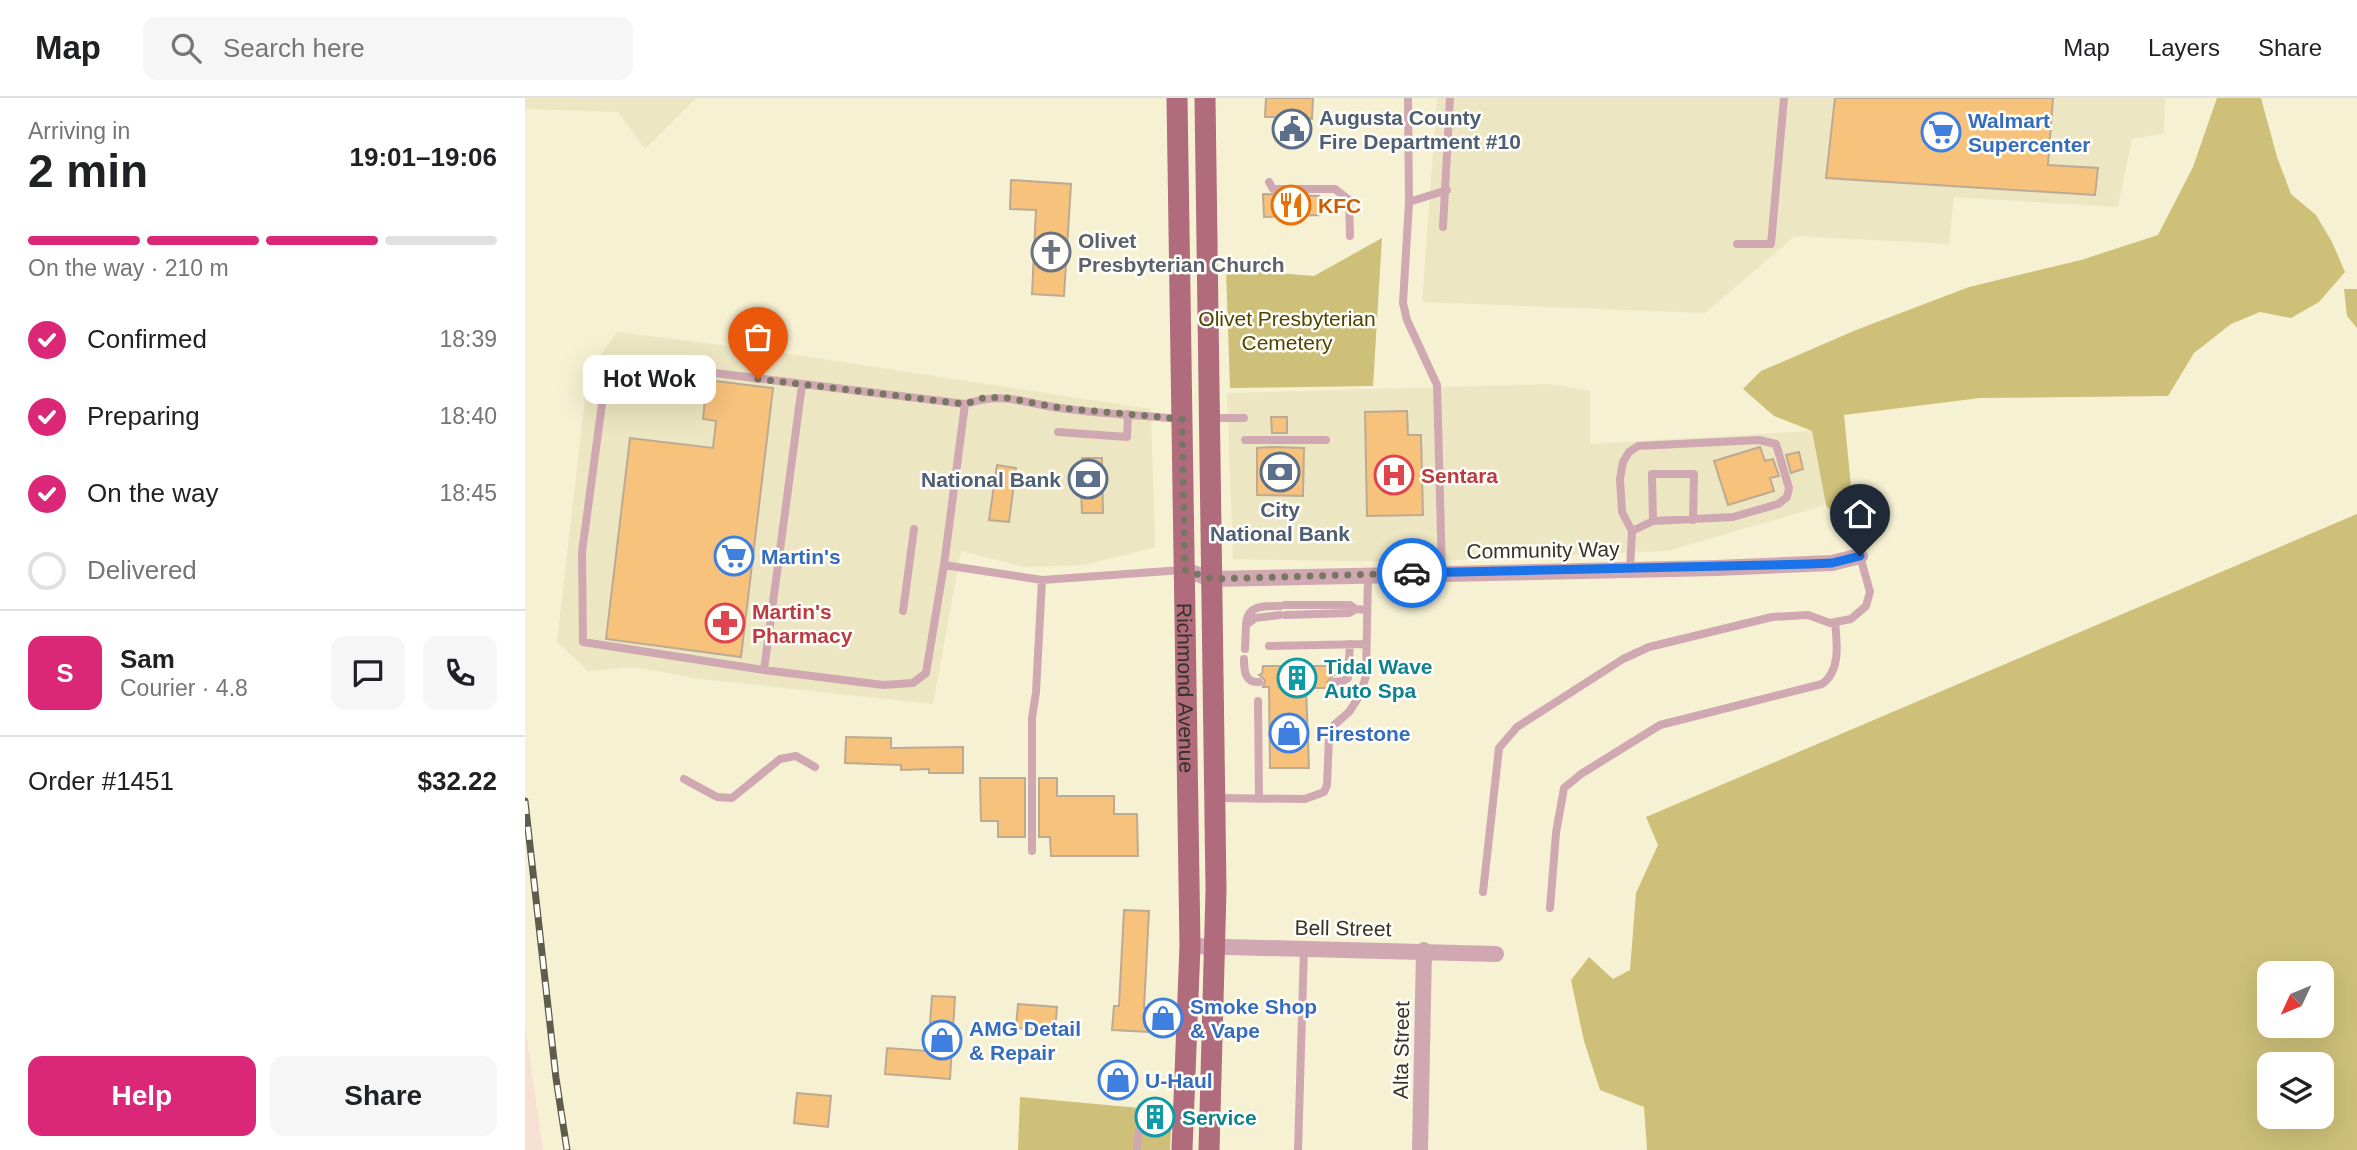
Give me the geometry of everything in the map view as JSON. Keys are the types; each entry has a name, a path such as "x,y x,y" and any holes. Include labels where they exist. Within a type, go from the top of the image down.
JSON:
{"main road":[{"name":"Richmond Avenue","path":"1177,98 1190,946 1182,1150"},
{"name":"Richmond Avenue","path":"1205,98 1216,799 1216,946 1209,1150"}],"street":[{"name":"Community Way","path":"1185,570 1212,579 1832,563 1860,556"},
{"name":"Bell Street","path":"1190,946 1424,950 1496,954"},
{"name":"Alta Street","path":"1420,1150 1424,950"}],"lane":[{"path":"1408,98 1409,202 1403,303 1407,320 1437,385 1442,572"},
{"path":"1443,227 1450,98"},
{"path":"1737,244 1772,244 1783,98"},
{"path":"1178,166 1205,175"},
{"path":"1269,182 1273,189 1341,191 1349,200 1350,236"},
{"path":"1409,202 1447,190"},
{"path":"965,404 944,565 926,673 913,683 883,685 583,642 582,552 604,389 642,364 965,404 986,397 1007,398 1061,408 1182,419"},
{"path":"764,670 802,385"},
{"path":"1058,432 1127,437 1128,414"},
{"path":"1209,418 1244,418"},
{"path":"1245,440 1326,440"},
{"path":"1630,569 1632,531 1622,512 1622,462 1629,452 1638,446 1759,440 1776,444 1789,488 1787,497 1778,504 1733,517 1653,521 1632,531"},
{"path":"1653,521 1652,474 1694,474 1693,520"},
{"path":"903,611 914,529"},
{"path":"1483,892 1499,748 1517,727 1623,659 1649,647 1772,618 1808,615 1830,622 1851,619 1866,606 1870,592 1860,556"},
{"path":"944,565 1042,580 1185,570"},
{"path":"1216,799 1305,799 1324,792 1327,785 1329,737 1333,726 1349,712 1360,695 1366,676 1368,575"},
{"path":"1032,851 1032,718 1036,692 1042,580"},
{"path":"1259,682 1253,683 1245,673 1247,625 1255,618 1283,610 1350,605 1356,609 1367,610"},
{"path":"1550,908 1556,833 1564,788 1581,774 1660,725 1822,684 1830,678 1835,664 1835,622"},
{"path":"1334,682 1347,678 1350,644"},
{"path":"1269,646 1366,644"},
{"path":"1258,701 1259,799"},
{"path":"684,779 717,797 732,797 780,759 796,756 815,767"},
{"path":"1298,1150 1304,948"},
{"path":"1137,1150 1139,1130 1151,1131"}],"shaded area":[{"path":"525,98 696,98 645,149 618,112 525,109"},
{"path":"1437,98 2165,98 2164,133 2132,139 2118,207 1954,197 1949,244 1795,236 1705,313 1422,302"},
{"path":"617,332 770,351 1151,409 1155,547 1085,565 1025,567 961,551 933,704 700,679 633,667 588,671 557,642 588,372"},
{"path":"1551,384 1590,391 1590,444 1812,431 1826,505 1667,551 1404,562 1233,559 1227,393"},
{"path":"525,1024 543,1150 525,1150"}],"green space":[{"path":"2217,98 2261,98 2277,157 2291,194 2316,215 2345,272 2319,302 2291,318 2260,312 2231,324 2194,353 2168,396 1980,398 1844,415 1852,496 1839,521 1826,505 1812,431 1774,416 1743,389 1761,371 1856,330 1969,287 2081,260 2158,235 2193,167"},
{"name":"Olivet Presbyterian Cemetery","path":"1382,238 1373,386 1230,388 1226,269 1314,276"},
{"path":"2344,289 2357,289 2357,328 2347,316"},
{"path":"2357,514 2357,1150 1647,1150 1644,1107 1600,1090 1584,1041 1571,980 1589,957 1613,979 1630,970 1636,893 1658,845 1646,817"},
{"path":"1020,1097 1172,1111 1170,1150 1018,1150"}],"building":[{"name":"Augusta County Fire Department #10","path":"1266,98 1313,98 1312,119 1308,118 1308,141 1276,140 1276,117 1265,117"},
{"name":"Walmart Supercenter","path":"1835,98 2053,98 2048,165 2098,168 2095,195 1826,178"},
{"name":"Olivet Presbyterian Church","path":"1011,180 1071,184 1064,296 1032,294 1036,210 1010,209"},
{"name":"KFC","path":"1263,194 1319,196 1320,215 1264,217"},
{"path":"707,380 773,388 741,657 606,639 630,438 713,448 716,421 703,419"},
{"name":"Sentara","path":"1407,411 1408,435 1421,435 1423,515 1367,516 1365,412"},
{"path":"1271,417 1287,417 1287,433 1272,433"},
{"path":"1760,447 1765,461 1773,459 1779,476 1770,478 1774,491 1728,505 1714,461"},
{"name":"City National Bank","path":"1257,448 1304,448 1303,496 1257,495"},
{"path":"1799,452 1803,469 1791,473 1786,455"},
{"name":"National Bank","path":"1082,458 1102,458 1103,513 1082,513 1081,489 1074,489 1074,468 1082,468"},
{"path":"997,465 1016,468 1009,522 989,520"},
{"path":"1263,666 1329,666 1330,675 1334,675 1327,682 1333,688 1306,688 1309,768 1270,768 1269,687 1263,687 1265,680 1259,675 1262,674"},
{"path":"846,737 891,738 891,748 963,747 963,773 929,773 929,769 901,770 901,765 845,763"},
{"path":"980,778 1025,778 1025,837 998,837 998,821 981,821"},
{"path":"1039,778 1057,778 1057,796 1114,796 1114,814 1137,814 1138,856 1051,856 1050,837 1039,837"},
{"path":"1124,910 1149,911 1144,1008 1171,1009 1169,1033 1112,1030 1114,1006 1119,1006"},
{"path":"932,996 955,997 950,1079 885,1074 887,1048 928,1051"},
{"path":"1018,1004 1057,1007 1055,1031 1016,1028"},
{"path":"797,1093 831,1096 828,1127 794,1123"},
{"path":"1139,1111 1156,1112 1155,1126 1138,1124"}],"railway":[{"path":"525,801 556,1078 567,1150"}],"way so far":[{"path":"758,379 965,404 986,397 1007,398 1061,408 1182,419 1185,570 1212,579 1412,573"}],"place":[{"name":"Augusta County Fire Department #10","path":"1292,129"},
{"name":"Walmart Supercenter","path":"1941,132"},
{"name":"KFC","path":"1291,205"},
{"name":"Olivet Presbyterian Church","path":"1051,252"},
{"name":"Hot Wok","path":"758,379"},
{"name":"City National Bank","path":"1280,472"},
{"name":"Sentara","path":"1394,475"},
{"name":"National Bank","path":"1088,479"},
{"name":"Martin's","path":"734,556"},
{"name":"Martin's Pharmacy","path":"725,623"},
{"name":"Tidal Wave Auto Spa","path":"1297,678"},
{"name":"Firestone","path":"1289,733"},
{"name":"Smoke Shop & Vape","path":"1163,1018"},
{"name":"AMG Detail & Repair","path":"942,1040"},
{"name":"U-Haul","path":"1118,1080"},
{"name":"Service","path":"1155,1117"}],"route":[{"path":"1412,573 1809,564 1832,563 1860,556"}]}
